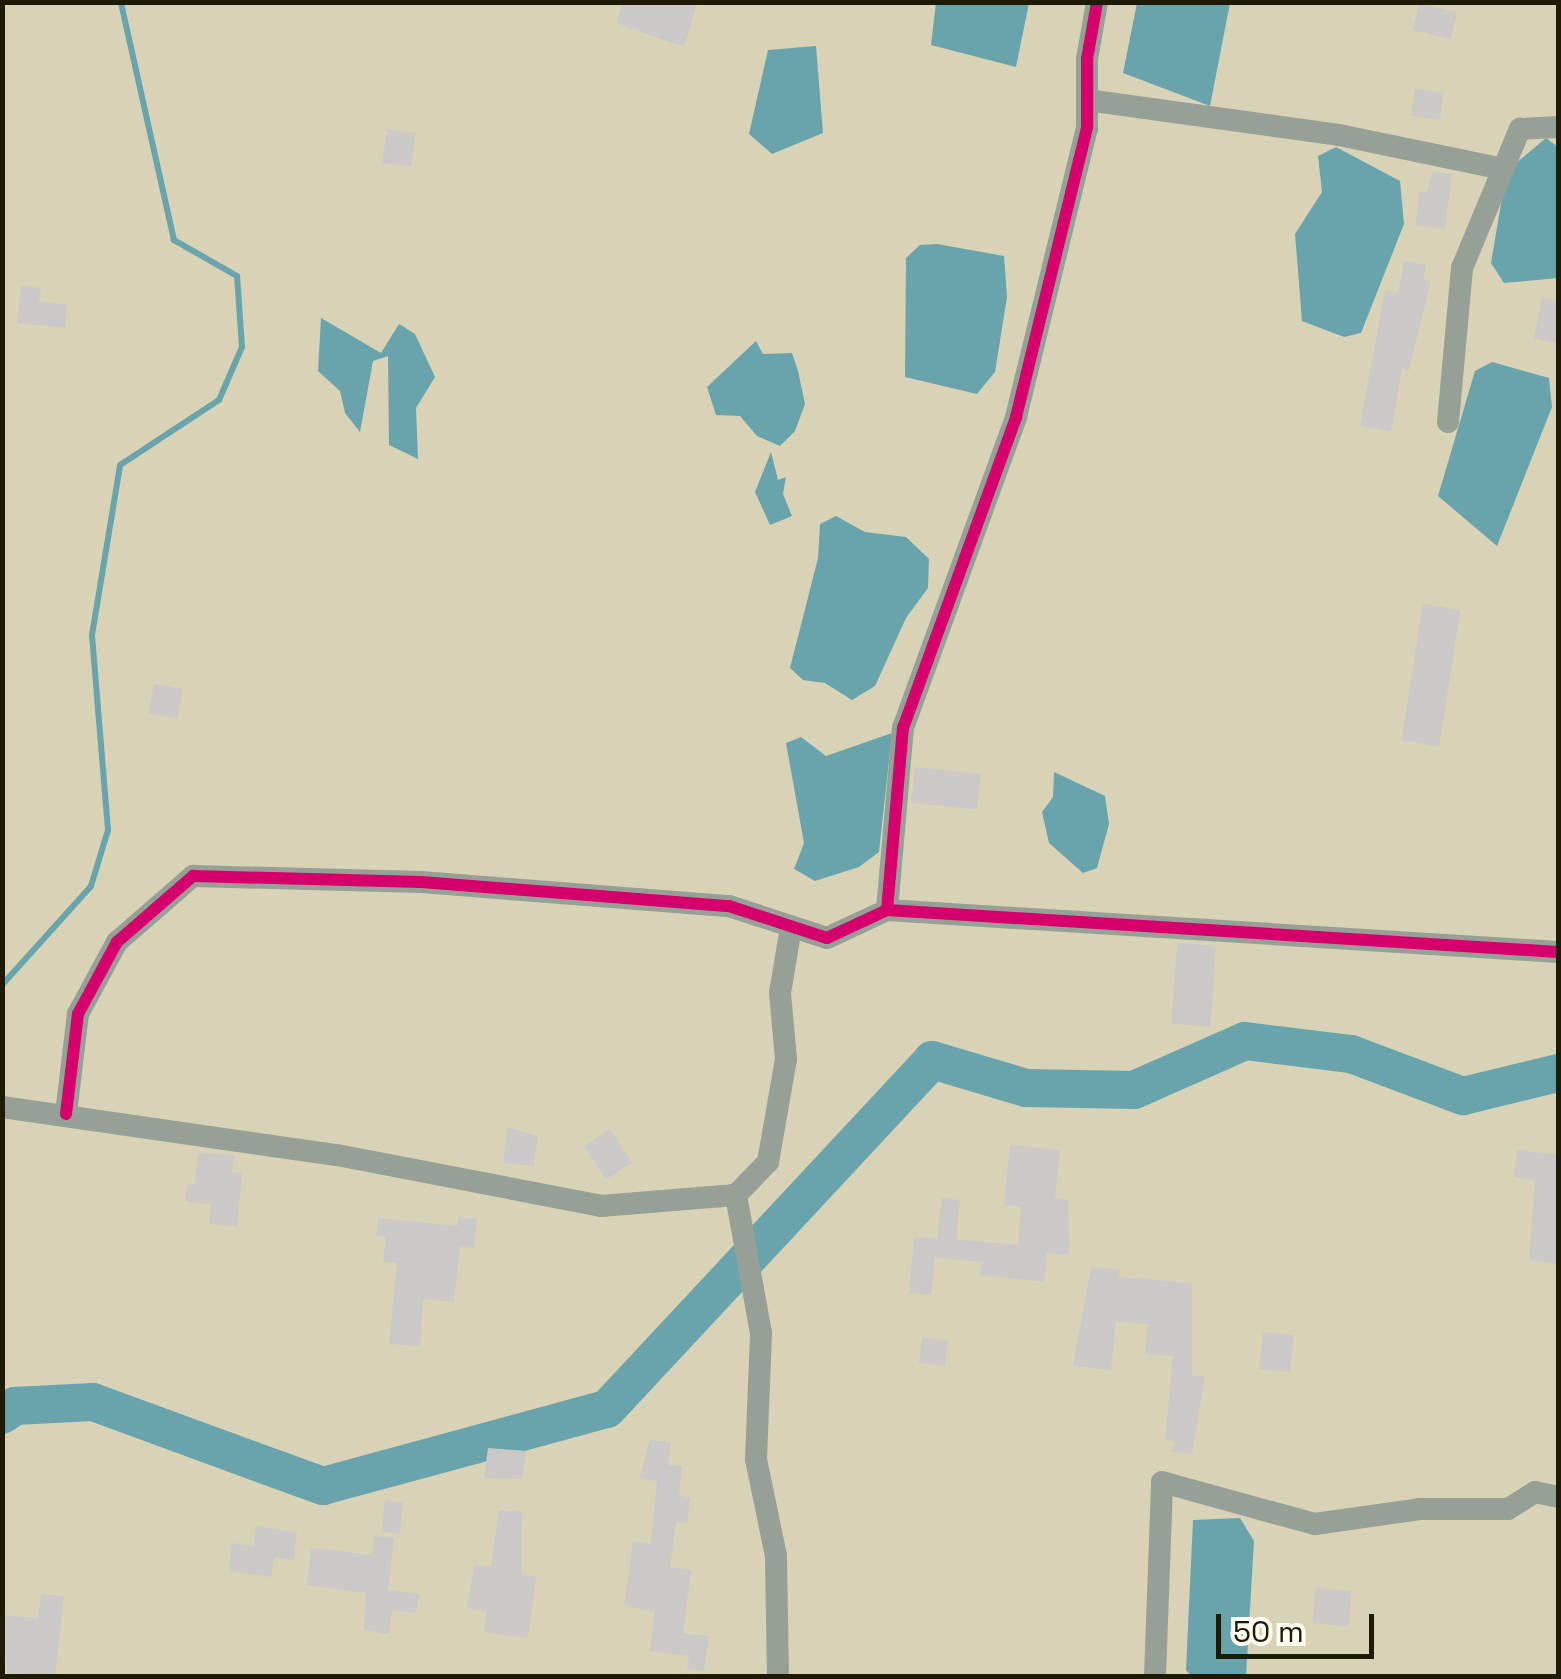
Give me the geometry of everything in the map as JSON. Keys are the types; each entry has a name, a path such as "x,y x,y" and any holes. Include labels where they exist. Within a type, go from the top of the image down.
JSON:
{"street":[{"path":"888,910 903,728 1016,416 1087,128 1096,2"},
{"path":"1087,100 1339,135 1503,169"},
{"path":"1448,422 1462,268 1520,129 1558,127"},
{"path":"66,1114 78,1014 93,985 117,942 194,876 421,882 729,906 827,938 888,910 1558,952"},
{"path":"2,1107 337,1155 601,1206 736,1195 768,1162 786,1059 780,994 791,926"},
{"path":"736,1195 761,1333 756,1458 776,1556 778,1676"},
{"path":"1155,1676 1162,1482 1316,1524 1420,1509 1508,1510 1534,1492 1558,1496"}],"water":[{"path":"936,3 1029,3 1016,67 931,45"},
{"path":"1137,3 1230,3 1210,106 1123,73"},
{"path":"816,46 823,133 772,154 749,134 768,50"},
{"path":"1546,138 1558,147 1558,278 1504,283 1491,263 1503,192 1515,164"},
{"path":"1336,147 1400,181 1404,224 1361,333 1344,337 1302,321 1295,234 1322,192 1318,156"},
{"path":"937,244 1004,256 1007,297 995,372 977,394 905,377 906,258 920,245"},
{"path":"321,318 381,353 399,324 415,334 435,377 416,408 418,459 389,445 388,356 373,361 360,432 345,413 340,391 318,371"},
{"path":"756,341 763,354 792,353 798,371 805,404 795,431 780,446 757,436 740,416 716,415 707,387"},
{"path":"1492,362 1549,378 1552,407 1497,546 1438,496 1475,371"},
{"path":"771,452 778,480 786,477 783,494 792,516 770,525 755,492"},
{"path":"836,516 865,532 906,537 929,559 928,588 906,618 875,686 852,700 825,683 803,680 790,668 818,558 820,524"},
{"path":"892,733 879,852 859,867 815,881 794,869 804,843 786,743 801,737 826,756"},
{"path":"1054,772 1105,796 1109,824 1097,868 1083,873 1049,843 1042,812 1053,797"},
{"path":"1240,1518 1254,1541 1246,1676 1191,1676 1186,1670 1193,1520"}],"building":[{"path":"622,2 698,2 684,47 617,23"},
{"path":"1419,3 1457,12 1451,39 1413,30"},
{"path":"1415,89 1444,93 1440,120 1411,116"},
{"path":"387,129 416,133 411,167 382,163"},
{"path":"1432,172 1452,174 1445,229 1415,225 1420,191 1427,192"},
{"path":"1404,261 1426,265 1423,280 1431,281 1409,370 1402,368 1391,432 1360,426 1385,290 1398,293"},
{"path":"21,286 41,288 39,302 67,305 65,328 17,323"},
{"path":"1542,298 1558,301 1558,344 1534,338"},
{"path":"1423,604 1461,610 1439,746 1401,740"},
{"path":"154,684 183,689 177,719 149,714"},
{"path":"915,767 981,774 977,810 911,803"},
{"path":"1177,943 1216,946 1210,1027 1171,1024"},
{"path":"508,1127 538,1136 534,1166 503,1163"},
{"path":"610,1129 632,1163 606,1179 584,1146"},
{"path":"1010,1145 1060,1150 1055,1199 1068,1200 1069,1255 1047,1253 1044,1282 980,1275 982,1262 935,1257 931,1295 909,1293 914,1237 937,1239 942,1198 960,1200 956,1239 1018,1245 1021,1207 1004,1205"},
{"path":"1517,1150 1558,1155 1558,1264 1529,1260 1535,1180 1514,1177"},
{"path":"198,1153 234,1155 232,1172 242,1173 237,1227 209,1223 211,1204 185,1201 187,1184 195,1185"},
{"path":"458,1217 477,1219 474,1248 460,1247 454,1302 423,1299 420,1346 389,1344 397,1263 383,1262 386,1237 376,1236 378,1218 457,1226"},
{"path":"1091,1267 1120,1270 1119,1277 1192,1283 1192,1375 1205,1377 1192,1454 1172,1452 1174,1441 1165,1440 1173,1356 1145,1354 1148,1324 1116,1321 1111,1370 1073,1366"},
{"path":"1263,1332 1294,1335 1290,1372 1259,1369"},
{"path":"922,1337 948,1340 945,1366 919,1363"},
{"path":"650,1440 671,1442 668,1465 682,1466 679,1496 690,1498 687,1523 676,1522 670,1567 691,1570 683,1633 709,1636 704,1671 687,1669 689,1656 650,1651 655,1611 624,1606 633,1542 651,1544 657,1481 639,1479"},
{"path":"488,1448 526,1451 522,1479 484,1478"},
{"path":"385,1501 403,1503 400,1534 382,1532"},
{"path":"499,1510 522,1512 521,1574 536,1577 528,1638 484,1632 487,1611 467,1608 474,1565 491,1567"},
{"path":"256,1526 297,1532 294,1560 274,1557 271,1577 229,1571 232,1543 254,1546"},
{"path":"374,1536 394,1538 388,1590 419,1594 416,1613 392,1610 389,1634 364,1630 366,1593 307,1585 311,1548 372,1555"},
{"path":"1316,1588 1352,1592 1348,1627 1312,1623"},
{"path":"41,1594 64,1596 55,1676 7,1673 2,1615 38,1618"}],"waterway":[{"path":"2,985 91,886 108,830 92,635 120,465 219,400 242,347 237,276 174,240 121,2"},
{"path":"2,1415 15,1406 93,1402 323,1486 607,1409 932,1060 1026,1088 1134,1090 1245,1041 1351,1054 1463,1096 1558,1073"}],"cycle path":[{"path":"887,910 903,728 1016,417 1087,128 1087,59 1097,2"},
{"path":"66,1114 78,1014 117,942 193,876 421,882 729,906 827,938 887,910 1558,952"}]}
